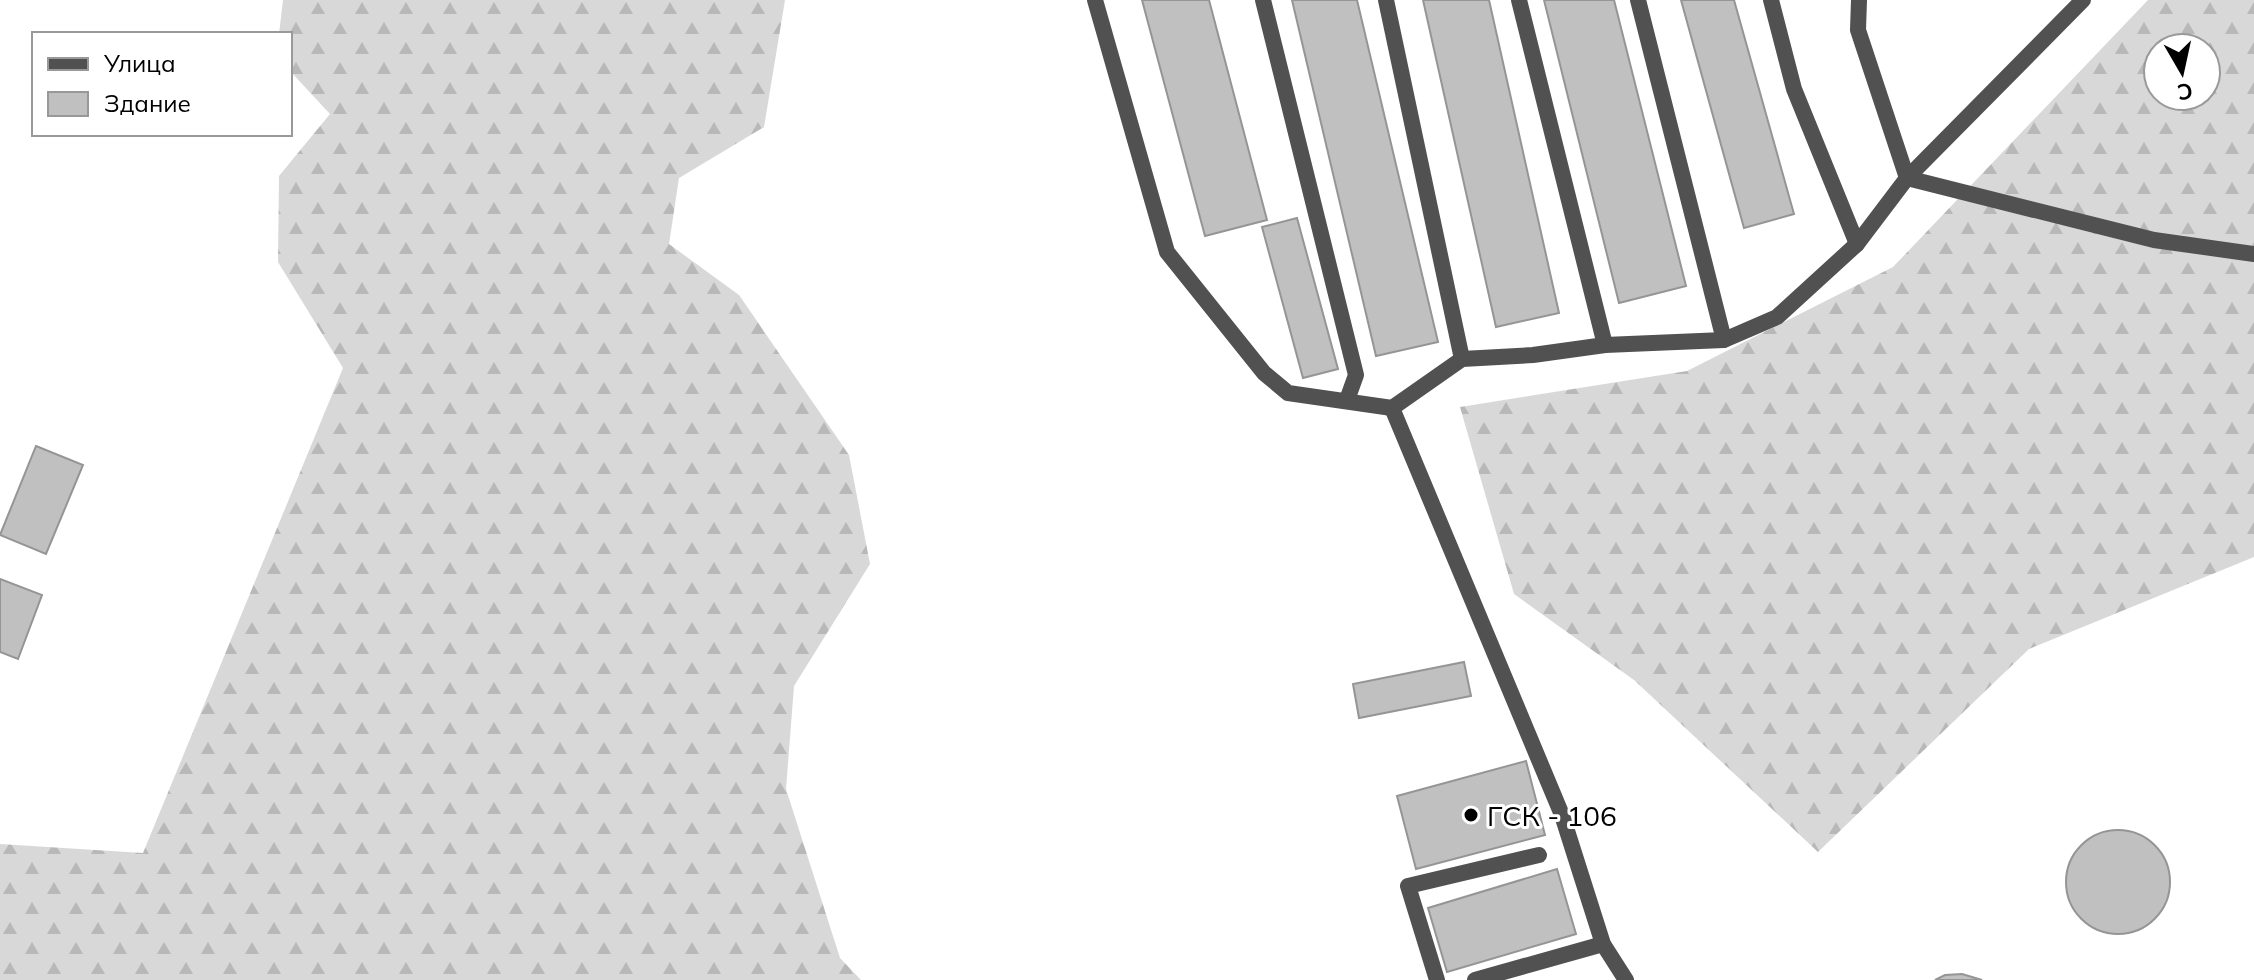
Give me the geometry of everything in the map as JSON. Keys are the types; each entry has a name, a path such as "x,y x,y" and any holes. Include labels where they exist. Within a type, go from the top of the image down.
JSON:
{"street":[{"path":"1095,0 1167,252 1264,373 1288,393 1392,408 1462,359 1533,355 1605,345 1724,340 1777,317 1857,244 1907,178 2083,0"},
{"path":"1263,0 1356,375 1347,400"},
{"path":"1386,0 1462,359"},
{"path":"1519,0 1605,345"},
{"path":"1638,0 1724,340"},
{"path":"1771,0 1794,89 1857,244"},
{"path":"1859,0 1858,30 1907,178"},
{"path":"1907,178 2154,240 2254,254"},
{"path":"1392,408 1562,815 1603,944 1626,980"},
{"path":"1437,980 1408,886 1539,855"},
{"path":"1475,980 1603,944"}],"green space":[{"path":"283,0 785,0 764,127 679,178 669,244 739,295 849,455 870,564 794,686 786,789 840,958 861,980 0,980 0,844 143,853 343,368 278,262 279,176 330,114 292,73 292,32 279,32"},
{"path":"2148,0 2254,0 2254,557 2029,649 1818,852 1634,680 1514,594 1460,407 1687,371 1893,267"}],"building":[{"path":"1142,0 1209,0 1267,220 1205,236"},
{"path":"1292,0 1357,0 1438,342 1376,356"},
{"path":"1423,0 1489,0 1559,313 1496,327"},
{"path":"1544,0 1614,0 1686,286 1619,303"},
{"path":"1681,0 1734,0 1794,214 1744,228"},
{"path":"1297,218 1338,369 1303,378 1262,227"},
{"path":"36,446 83,465 46,554 0,535"},
{"path":"0,579 42,595 18,659 0,652"},
{"path":"1464,662 1471,696 1359,718 1353,684"},
{"name":"ГСК - 106","path":"1526,761 1545,835 1416,869 1397,796"},
{"path":"2118,830 2138,834 2155,845 2166,862 2170,882 2166,902 2155,919 2138,930 2118,934 2098,930 2081,919 2070,902 2066,882 2070,862 2081,845 2098,834"},
{"name":"ГСК - 106","path":"1557,869 1576,934 1447,972 1428,908"},
{"path":"1962,974 1982,980 1935,980 1945,975"}],"place":[{"name":"ГСК - 106","path":"1471,815"}]}
